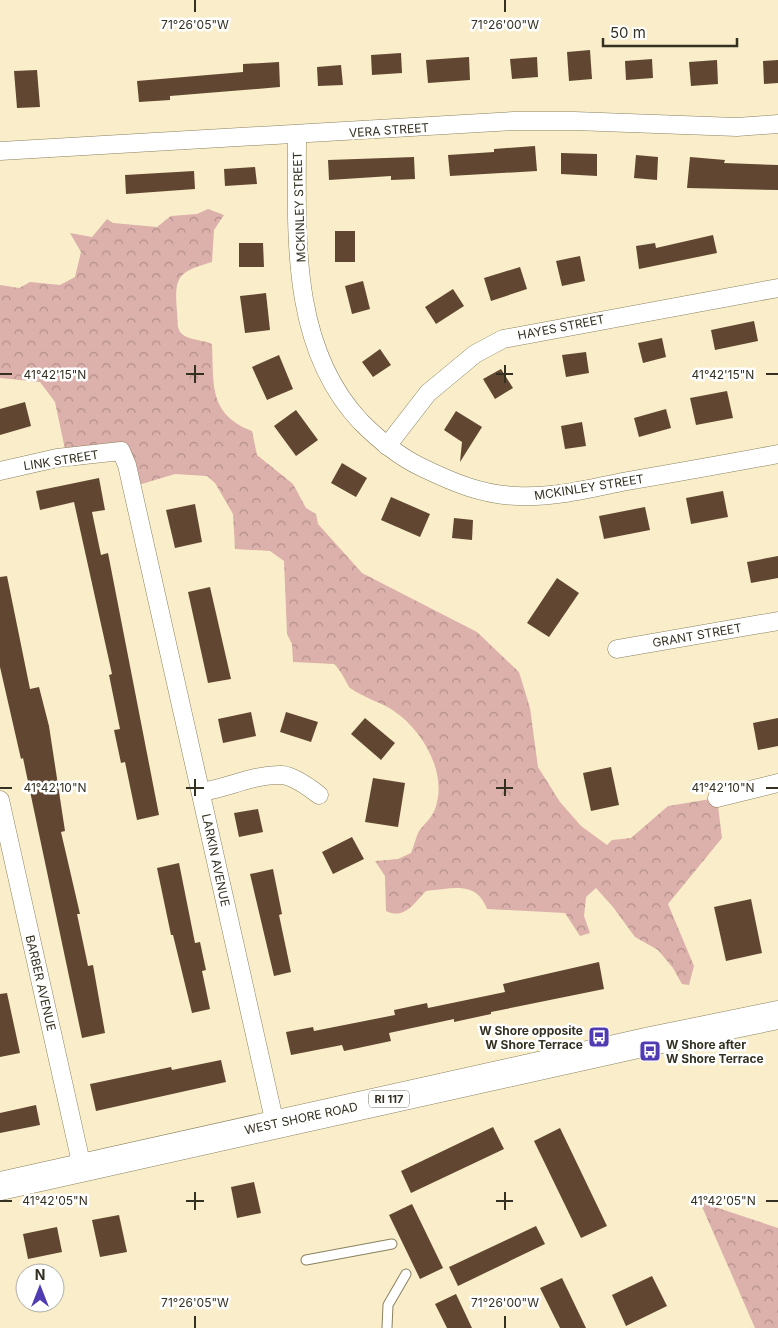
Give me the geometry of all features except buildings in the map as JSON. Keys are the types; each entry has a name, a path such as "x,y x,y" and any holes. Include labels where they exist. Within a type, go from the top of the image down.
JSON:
{"main road":[{"name":"WEST SHORE ROAD","path":"0,1186 275,1124 778,1015"}],"street":[{"name":"VERA STREET","path":"0,151 297,136 514,121 574,121 737,127 778,124"},
{"name":"MCKINLEY STREET","path":"297,136 298,236 308,327 332,385 349,410 387,446 409,462 470,490 518,496 559,494 778,454"},
{"name":"HAYES STREET","path":"387,446 428,393 481,350 503,339 778,288"},
{"name":"LINK STREET","path":"0,471 57,458 122,451"},
{"name":"LARKIN AVENUE","path":"122,451 127,465 275,1124"},
{"name":"GRANT STREET","path":"616,649 778,621"},
{"path":"201,792 259,777 283,775 307,786 320,795"},
{"path":"717,798 778,783"},
{"name":"BARBER AVENUE","path":"0,800 82,1167"}],"lane":[{"path":"306,1260 392,1244"},
{"path":"387,1328 388,1305 406,1274"}],"green space":[{"path":"208,209 224,215 214,230 212,262 185,273 178,283 176,300 178,327 185,336 212,344 216,396 227,416 252,431 257,455 293,484 306,508 316,514 318,524 362,573 477,632 519,672 530,708 538,767 560,802 581,826 607,845 612,840 631,838 668,806 717,798 722,838 668,904 694,966 689,985 682,984 673,968 658,950 635,937 596,888 586,897 584,916 590,933 580,936 565,913 487,909 476,894 462,888 426,891 404,912 393,913 386,911 385,876 375,861 398,859 411,853 419,831 435,810 439,793 435,766 422,740 414,729 394,711 350,688 334,664 293,662 292,644 287,634 284,561 270,551 235,549 233,514 215,483 207,476 175,474 135,486 123,454 66,454 55,402 40,382 0,378 0,285 19,288 30,282 60,285 75,277 81,252 70,233 92,237 107,219 113,223 157,227 171,216 197,214"},
{"path":"700,1202 778,1228 778,1328 755,1328"}],"place":[{"name":"W Shore opposite W Shore Terrace","path":"599,1037"},
{"name":"W Shore after W Shore Terrace","path":"650,1051"}]}
